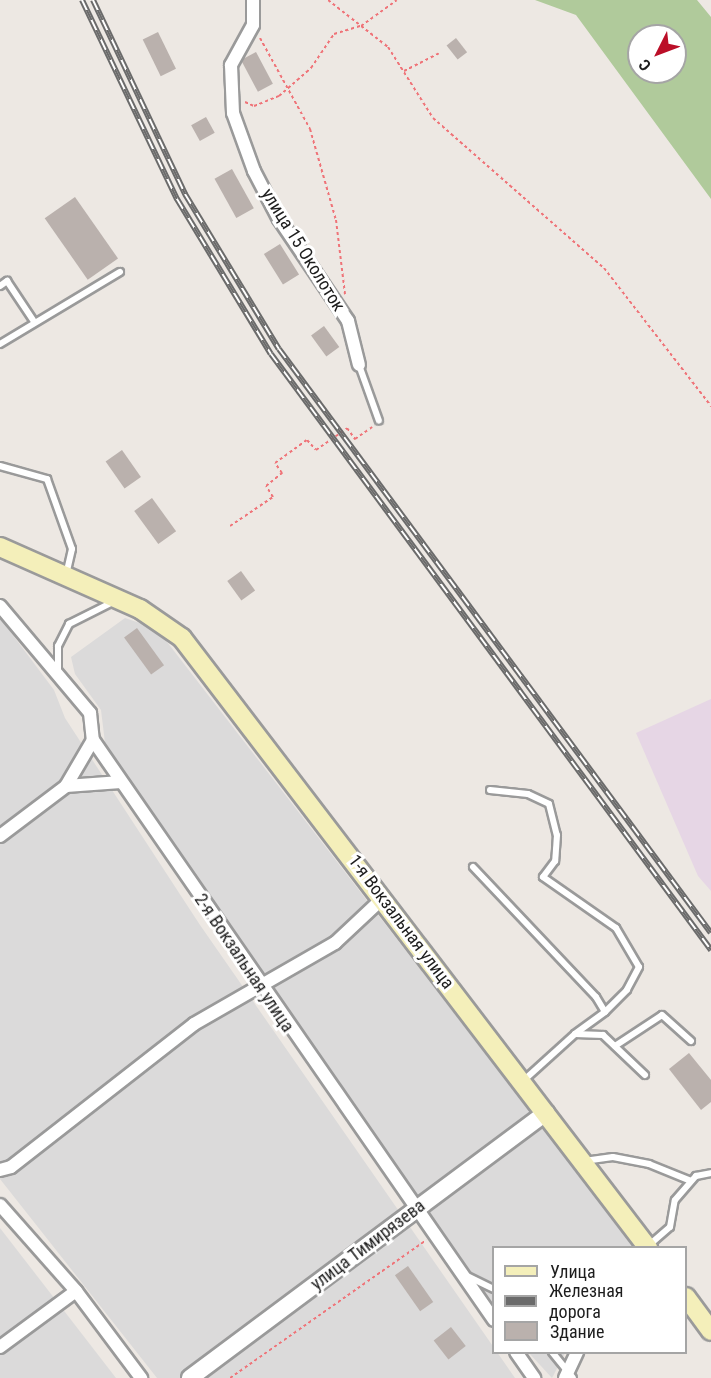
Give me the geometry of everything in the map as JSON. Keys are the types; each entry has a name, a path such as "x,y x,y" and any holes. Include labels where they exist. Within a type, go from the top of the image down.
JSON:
{"main road":[{"name":"1-я Вокзальная улица","path":"0,547 65,579 140,609 182,638 647,1246"},
{"path":"687,1298 711,1331"}],"street":[{"name":"улица 15 Околоток","path":"253,0 253,25 231,65 231,92 254,171 348,321 359,365"},
{"name":"2-я Вокзальная улица","path":"0,606 90,713 93,740 260,989 492,1317"},
{"path":"0,836 66,786 93,740"},
{"path":"66,786 121,782"},
{"path":"0,1170 11,1167 194,1024 260,989 335,943 383,898"},
{"name":"улица Тимирязева","path":"190,1378 546,1113"},
{"path":"0,1205 76,1291 141,1378"},
{"path":"0,1347 76,1291"},
{"path":"517,1354 534,1378"},
{"path":"569,1376 577,1354"}],"lane":[{"path":"0,344 33,320 120,273"},
{"path":"0,286 7,281 33,320"},
{"path":"359,365 379,421"},
{"path":"0,465 47,479 72,549 65,579"},
{"path":"58,675 58,646 69,624 117,600"},
{"path":"490,790 528,794 549,804 556,852 543,877 616,928 639,967 627,990 605,1012 575,1034 522,1081"},
{"path":"473,867 605,1012"},
{"path":"615,1046 662,1015 691,1041"},
{"path":"575,1034 603,1035 645,1075"},
{"path":"583,1161 613,1157 649,1164 691,1181"},
{"path":"649,1246 670,1227 675,1200 691,1181 711,1173"},
{"path":"460,1273 492,1288"},
{"path":"553,1354 569,1376"}],"path":[{"path":"328,0 388,47 433,118 604,268 711,406"},
{"path":"231,92 254,106 288,89 311,68 334,34 361,26 397,0"},
{"path":"253,25 310,129 328,186 348,321"},
{"path":"404,71 440,53"},
{"path":"230,526 273,497 266,486 282,473 275,463 307,440 316,450 347,428 355,439 379,421"},
{"path":"230,1378 434,1235"}],"shaded area":[{"path":"0,618 54,690 65,718 200,925 492,1345 492,1354 498,1354 515,1378 157,1378 0,1179"},
{"path":"125,618 157,629 634,1246 492,1246 492,1302 257,970 105,743 101,710 75,674 71,657"},
{"path":"711,699 711,891 698,876 636,733"},
{"path":"0,1228 116,1378 0,1378"},
{"path":"530,1354 564,1354 552,1378"}],"green space":[{"path":"535,0 697,0 711,17 711,199 576,15"}],"building":[{"path":"158,32 176,69 161,76 143,39"},
{"path":"456,38 467,52 458,60 447,45"},
{"path":"256,52 273,84 258,92 241,60"},
{"path":"206,117 215,133 200,141 191,125"},
{"path":"232,169 254,208 236,218 215,179"},
{"path":"75,197 118,258 88,280 45,218"},
{"path":"280,244 299,275 283,285 264,254"},
{"path":"324,326 339,347 326,356 311,335"},
{"path":"122,450 141,477 125,489 106,461"},
{"path":"152,498 176,531 158,544 134,511"},
{"path":"241,571 255,590 241,600 227,581"},
{"path":"137,628 164,665 151,675 124,637"},
{"path":"689,1053 711,1080 711,1102 701,1110 669,1069"},
{"path":"408,1266 433,1302 420,1311 395,1275"},
{"path":"451,1327 466,1346 448,1359 434,1341"}],"railway":[{"path":"82,0 177,199 271,354 711,950"},
{"path":"93,0 185,194 279,349 711,933"}]}
